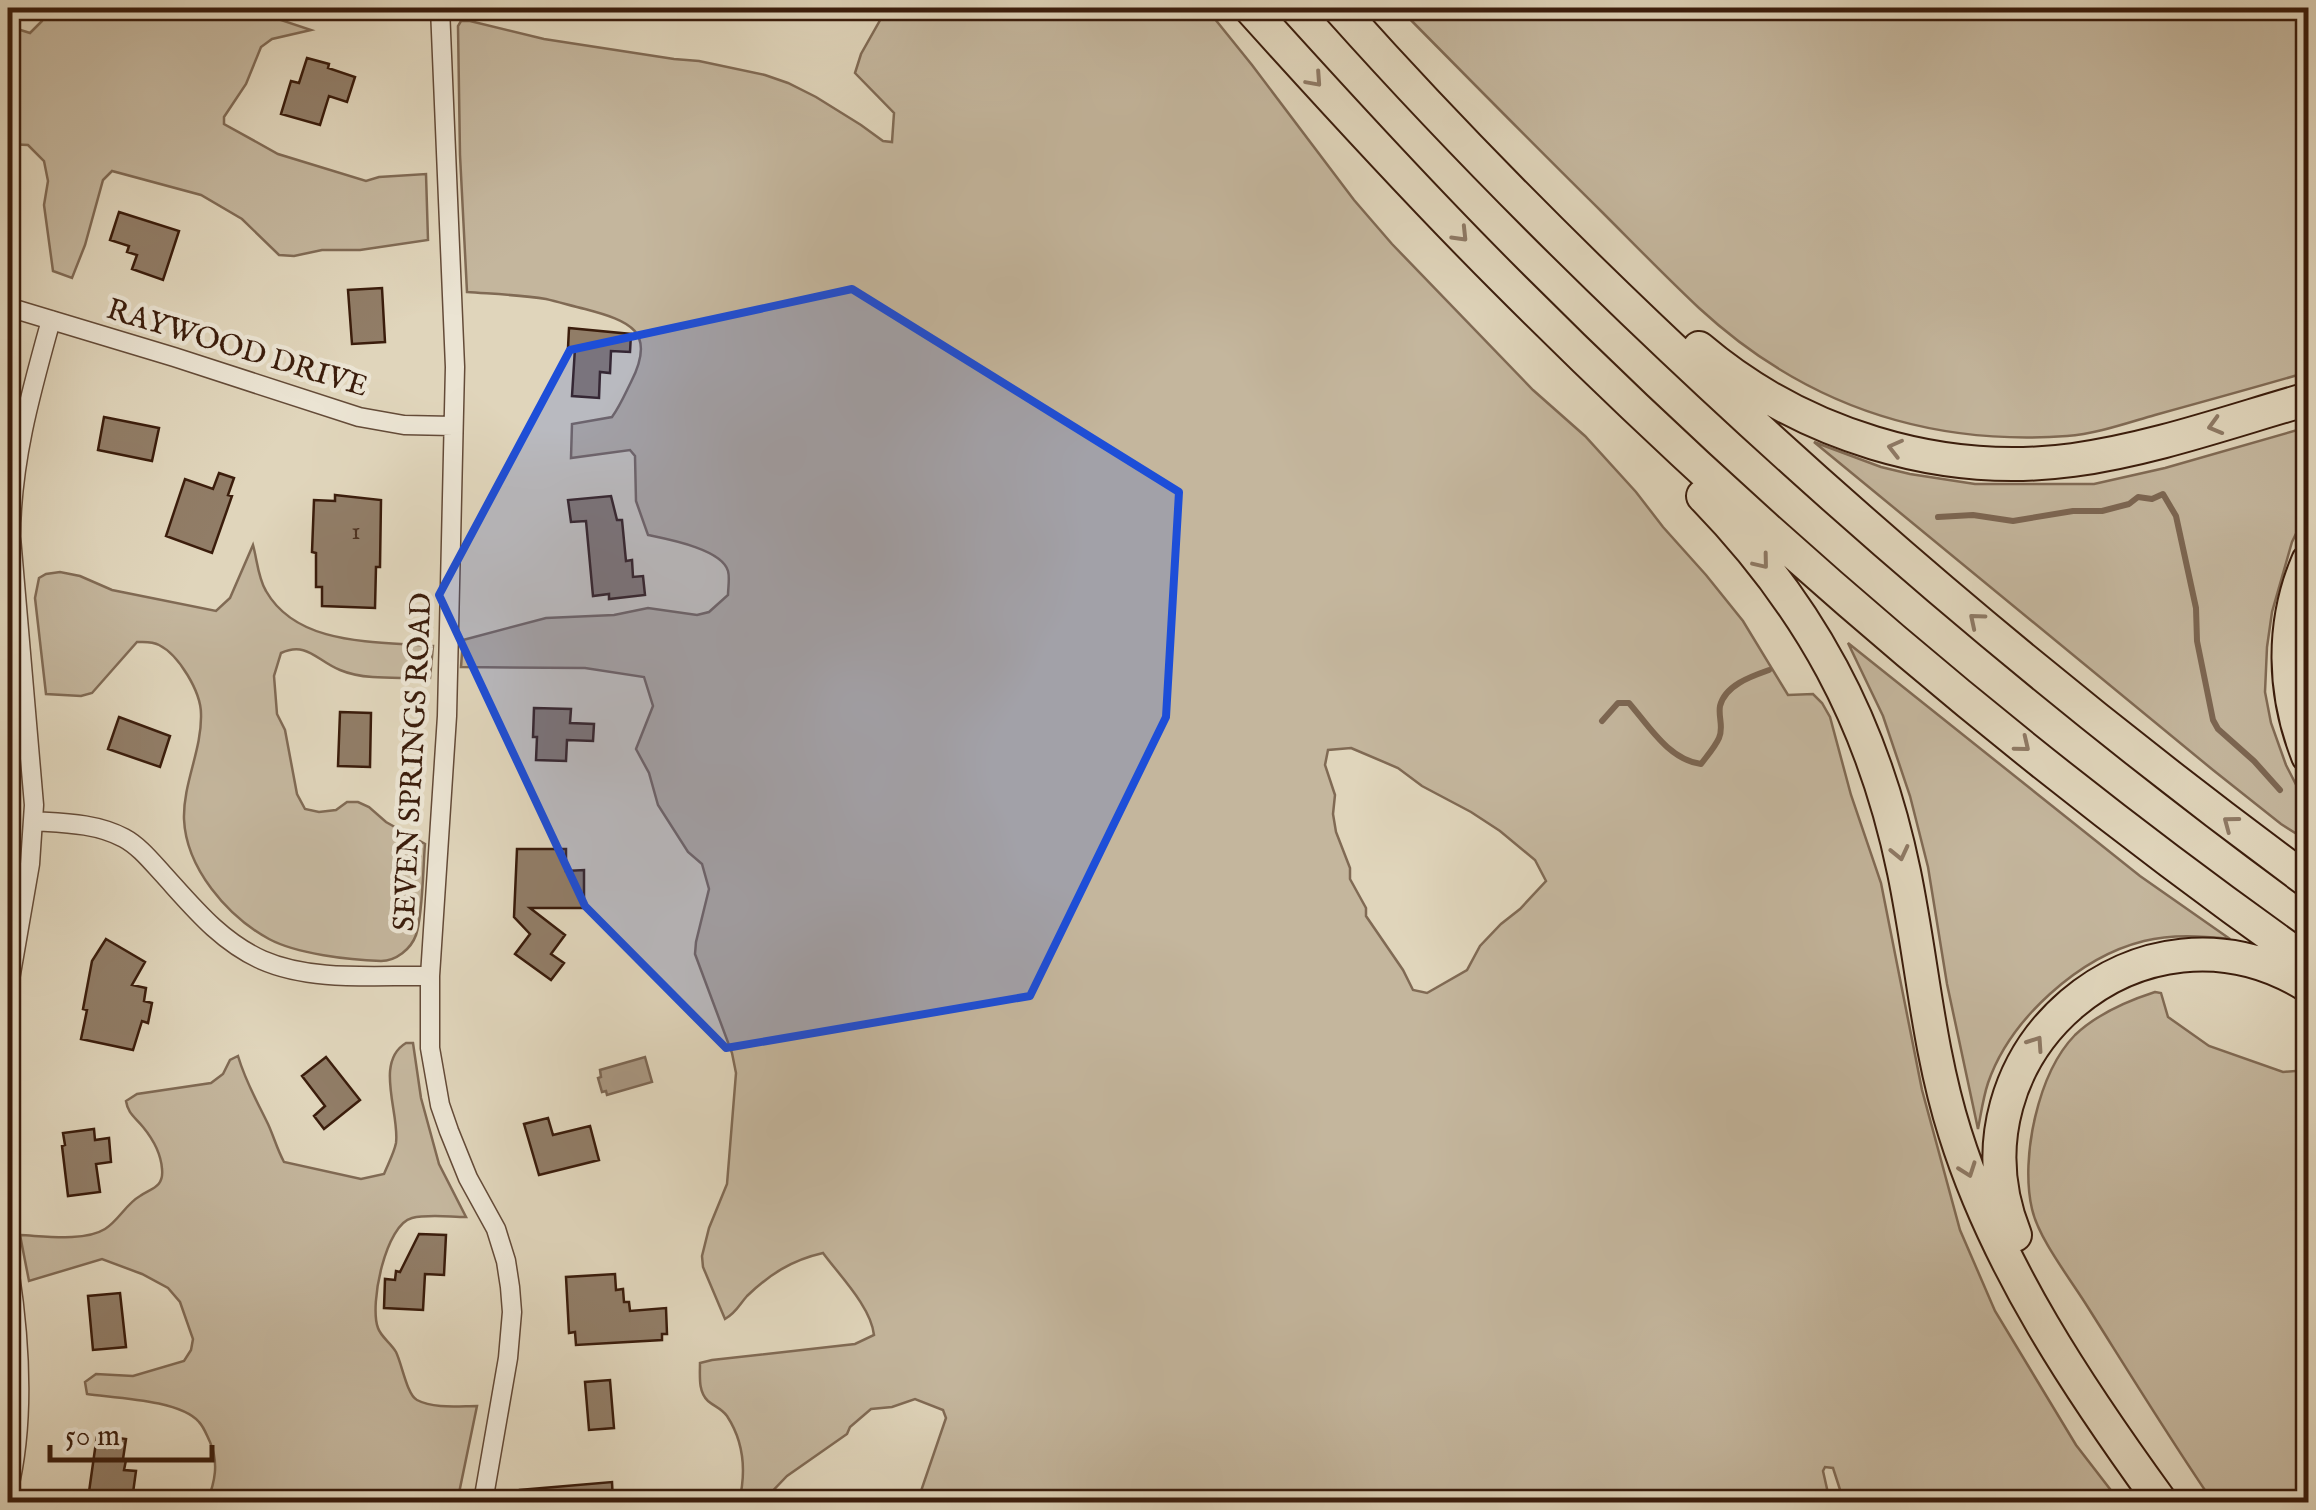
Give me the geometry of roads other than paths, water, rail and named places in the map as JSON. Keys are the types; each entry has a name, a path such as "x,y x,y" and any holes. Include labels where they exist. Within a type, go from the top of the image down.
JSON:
{"highway":[{"path":"1250,8 1501,277 1730,494 1908,650 2085,795 2308,962"},
{"path":"1339,8 1463,142 1644,322 1860,521 2098,722 2308,881"},
{"path":"1463,142 1591,246 1726,370 1771,398 1846,434 1958,461 2049,462 2134,448 2308,399"},
{"path":"1558,332 1597,385 1727,521 1770,572 1810,630 1846,695 1875,762 1895,831 1931,1031 1969,1174 2030,1300 2110,1430 2161,1502"},
{"path":"2308,561 2293,614 2288,658 2291,700 2308,756"},
{"path":"2180,1502 2087,1366 2013,1232 1999,1172 1998,1151 2006,1108 2021,1066 2062,1010 2083,994 2146,963 2216,956 2258,963 2308,986"}],"street":[{"name":"SEVEN SPRINGS ROAD","path":"440,8 455,367 447,716 430,976 430,1048 440,1104 468,1178 496,1229 510,1287 508,1358 483,1502"},
{"name":"RAYWOOD DRIVE","path":"8,307 359,417 404,425 454,426"},
{"path":"8,991 11,953 30,864 34,805 11,508 26,413 51,320"},
{"path":"33,821 94,827 127,839 146,854 219,934 272,964 326,974 430,976"},
{"path":"8,1262 16,1313 18,1414 8,1492"}],"waterway":[{"path":"1938,517 1973,515 2013,521 2073,511 2102,511 2129,504 2138,497 2152,499 2163,494 2176,516 2196,608 2197,641 2213,720 2280,790"},
{"path":"1602,721 1618,703 1629,703 1669,749 1701,764 1719,738 1720,706 1727,692 1769,670"}]}
